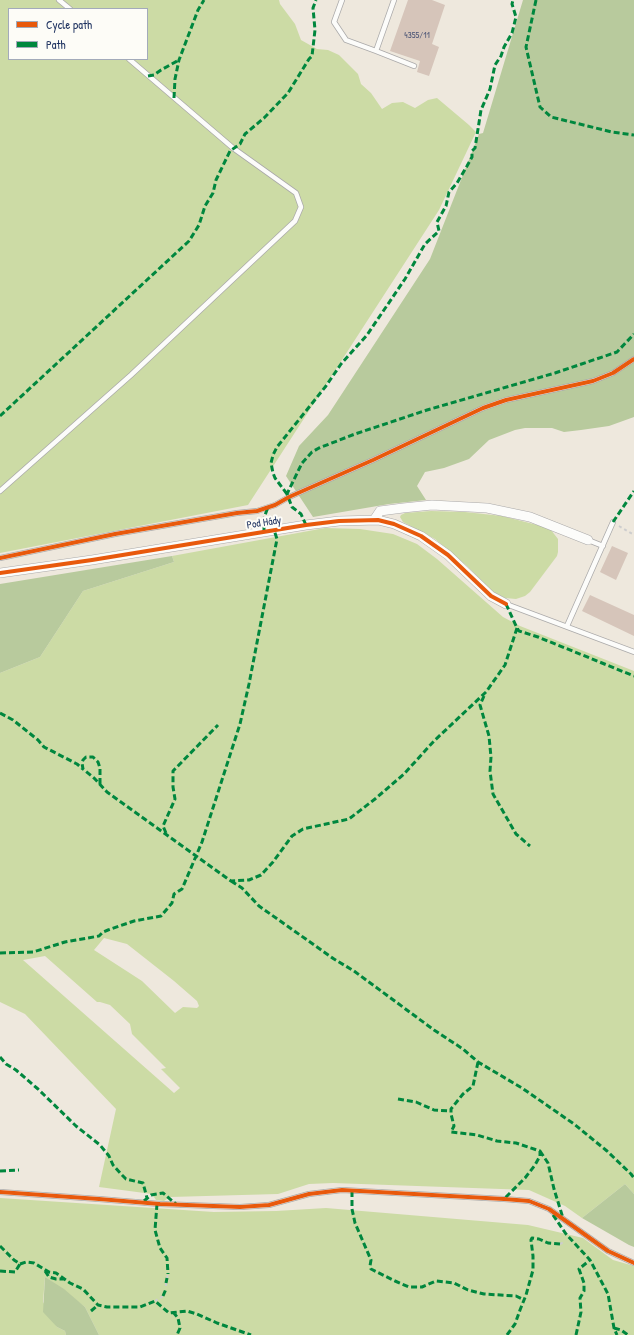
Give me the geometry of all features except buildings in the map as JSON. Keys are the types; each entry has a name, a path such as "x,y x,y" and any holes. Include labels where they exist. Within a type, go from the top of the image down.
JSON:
{"street":[{"path":"374,520 380,511 403,508 432,506 486,508 530,517 588,540"},
{"name":"Pod Hády","path":"0,573 99,559 306,525 378,520 394,524 421,536 448,555 491,596 506,604"}],"lane":[{"path":"59,0 69,8"},
{"path":"342,0 334,22 346,40 414,66"},
{"path":"376,51 394,0"},
{"path":"0,491 131,375 295,221 301,207 296,193 232,148 130,60"},
{"path":"0,558 114,534 236,513 257,512 373,460 483,408 506,400 593,381 613,373 634,358"},
{"path":"567,626 613,522"},
{"path":"588,540 603,546"},
{"path":"506,604 634,652"},
{"path":"0,1192 160,1204 240,1207 269,1205 309,1194 342,1190 523,1200 549,1209 608,1251 634,1263"}],"path":[{"path":"613,522 634,535"},
{"path":"560,1244 564,1242"},
{"path":"167,1278 168,1274"},
{"path":"166,1283 166,1289"},
{"path":"155,1301 163,1296"}],"green space":[{"path":"0,0 279,0 280,4 295,24 301,40 317,49 328,50 339,55 358,74 361,84 371,93 382,109 392,103 403,102 415,108 428,100 437,98 476,132 439,210 248,505 0,553"},
{"path":"523,0 634,0 634,417 609,426 564,432 552,428 525,428 515,430 489,440 469,459 444,468 425,472 417,486 426,500 389,504 313,517 286,476 299,446 328,415 430,259 479,134 483,133"},
{"path":"431,511 465,512 502,516 545,527 551,530 558,539 557,556 530,592 525,596 516,599 505,598 493,592 467,566 435,539 403,522 400,517 405,513"},
{"path":"325,528 360,529 393,534 417,544 437,559 503,617 520,626 634,671 634,1194 625,1184 582,1218 565,1206 529,1190 333,1183 309,1184 278,1194 170,1197 164,1201 156,1200 152,1194 99,1187 116,1109 25,1014 0,1002 0,673 40,657 83,591 174,562 172,556","holes":["104,938 127,944 174,981 197,1001 199,1006 197,1008 183,1007 175,1013 142,981 94,950","45,956 97,1002 110,1005 130,1024 132,1034 166,1068 161,1069 180,1088 174,1093 23,960"]},
{"path":"172,556 174,562 83,591 40,657 0,673 0,584"},
{"path":"625,1184 634,1194 634,1247 582,1218"},
{"path":"0,1198 214,1212 276,1211 326,1208 528,1225 583,1238 613,1260 634,1266 634,1335 99,1335 85,1307 45,1277 43,1302 57,1327 65,1331 66,1335 0,1335"},
{"path":"45,1277 64,1289 85,1307 99,1335 66,1335 65,1331 57,1327 43,1312"}],"marked path":[{"path":"174,98 175,79 179,60 198,10 204,0"},
{"path":"0,416 189,241 199,225 205,206 213,193 216,180 230,151 240,144 245,134 264,118 288,93 312,56 315,30 313,8 316,0"},
{"path":"287,494 273,473 271,463 273,455 277,447 326,386 341,364 367,335 405,279 425,244 439,231 437,222 446,206 449,192 457,183 472,157 472,151 475,148 481,110 490,89 495,65 512,33 516,17 512,4 513,0"},
{"path":"536,0 526,47 540,107 551,117 612,132 634,135"},
{"path":"148,76 154,75 179,60"},
{"path":"306,525 301,514 292,507 287,494 302,463 312,452 355,434 427,410 555,373 617,352 634,334"},
{"path":"613,522 634,491"},
{"path":"264,532 264,518 268,507"},
{"path":"0,953 33,952 65,942 99,936 103,932 134,921 161,916 172,903 174,894 182,889 202,842 240,724 277,539 274,530"},
{"path":"506,604 519,631 538,637 634,676"},
{"path":"100,784 100,768 98,762 93,757 86,757 82,763 83,769 107,792 231,881 249,880 261,875 273,862 292,836 303,829 349,819 404,774 434,741 486,692 505,665 517,628"},
{"path":"484,696 480,705 489,736 491,757 490,771 493,794 516,834 530,846"},
{"path":"0,713 13,720 38,740 44,747 77,764 83,769"},
{"path":"166,833 163,826 175,799 173,771 218,725"},
{"path":"231,881 242,888 259,906 334,959 354,971 434,1030 463,1049 478,1062 522,1088 574,1124 607,1151 634,1178"},
{"path":"0,1057 6,1064 16,1070 38,1089 76,1126 100,1145 109,1156 113,1165 126,1179 143,1183 147,1198"},
{"path":"478,1062 473,1086 463,1094 451,1109 454,1126 451,1132 477,1135 497,1141 516,1143 540,1151 540,1156 535,1165 525,1178 504,1199"},
{"path":"398,1099 416,1102 434,1110 451,1111"},
{"path":"540,1151 548,1163 563,1218"},
{"path":"0,1171 19,1170"},
{"path":"352,1191 352,1209 355,1223 371,1260 371,1269 409,1287 422,1287 436,1281 454,1283 468,1290 484,1294 516,1296 524,1300"},
{"path":"144,1201 151,1195 163,1193 177,1205"},
{"path":"157,1204 155,1230 160,1248 167,1258 168,1274"},
{"path":"553,1215 566,1234 590,1260 608,1294 614,1328 617,1335"},
{"path":"507,1335 515,1324 526,1295 533,1270 532,1238 548,1243 560,1244"},
{"path":"0,1246 20,1264 26,1262 34,1263 49,1272 56,1273 70,1283 83,1289 98,1305 107,1307 140,1307 155,1301 169,1313 187,1311 251,1335"},
{"path":"576,1335 581,1312 580,1298 584,1291 584,1283 579,1269 590,1260"},
{"path":"0,1271 15,1272 20,1264"},
{"path":"45,1271 49,1277 65,1279"},
{"path":"166,1283 167,1278"},
{"path":"163,1296 166,1289"},
{"path":"91,1311 98,1305"},
{"path":"173,1312 178,1318 180,1328 177,1335"},
{"path":"614,1328 621,1330 628,1335"}],"cycle path":[{"path":"0,558 115,534 237,513 257,511 275,505 289,497 373,460 483,408 506,400 593,381 613,373 634,359"},
{"path":"0,573 92,560 306,525 339,521 378,520 394,524 421,536 448,555 491,596 506,604"},
{"path":"0,1192 160,1204 240,1207 269,1205 309,1194 342,1190 529,1201 549,1209 608,1251 634,1263"}]}
